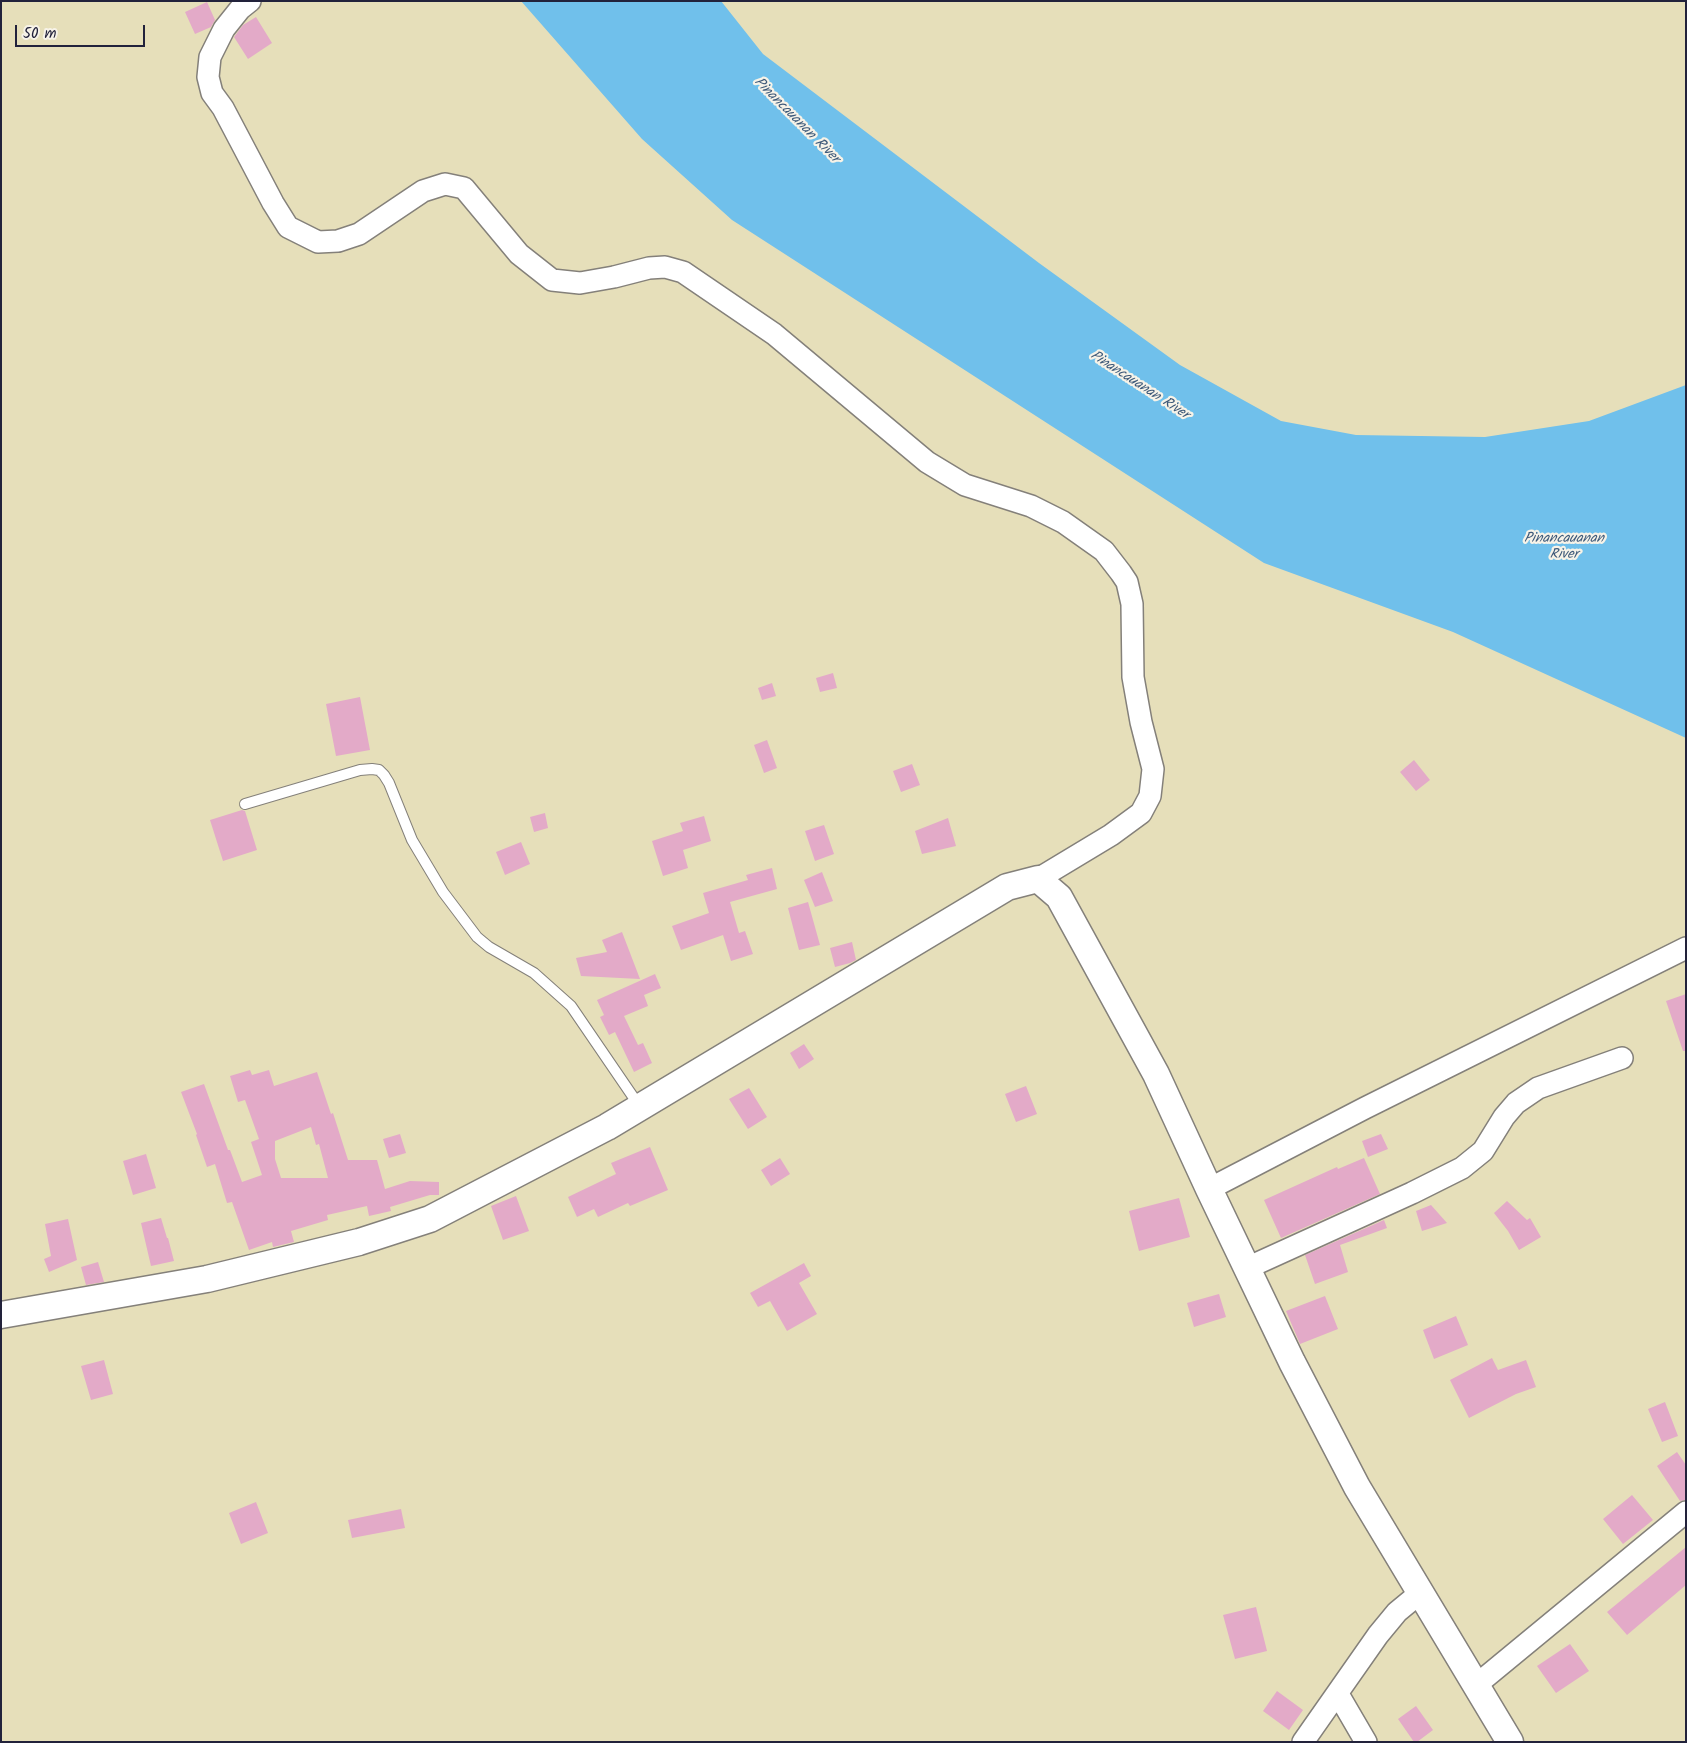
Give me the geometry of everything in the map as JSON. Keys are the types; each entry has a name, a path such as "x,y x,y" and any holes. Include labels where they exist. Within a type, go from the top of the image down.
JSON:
{"street":[{"path":"1,1315 207,1279 359,1242 430,1220 607,1128 1007,887 1038,879 1111,835 1140,813 1150,796 1153,769 1133,677 1132,604 1121,572 1104,551 1063,522 1030,506 965,485 927,462 774,334 683,272 665,267 649,268 580,283 552,280 519,254 464,188 445,184 423,191 359,234 338,241 318,242 288,227 212,93 208,77 210,57 224,29 240,9 250,1"},
{"path":"1038,879 1059,897 1156,1074 1296,1370 1357,1488 1510,1742"},
{"path":"1209,1189 1364,1108 1686,948"},
{"path":"1247,1268 1412,1193 1462,1168 1483,1151 1504,1117 1516,1103 1538,1088 1622,1058"},
{"path":"1475,1686 1686,1512"},
{"path":"1303,1742 1378,1635 1397,1612 1420,1593"},
{"path":"1338,1694 1366,1742"}],"lane":[{"path":"246,804 360,770 379,770 384,774 389,783 417,847 443,892 477,937 534,972 572,1006 641,1108"}],"water":[{"name":"Pinancauanan River","path":"521,1 721,1 763,54 1039,263 1180,365 1281,421 1356,435 1485,437 1589,421 1686,385 1686,738 1453,632 1264,563 732,220 642,139"}],"building":[{"path":"207,2 215,20 211,27 195,34 185,12"},
{"path":"256,17 272,43 248,59 234,37 243,25"},
{"path":"833,673 837,688 820,692 816,678"},
{"path":"772,683 776,696 762,700 758,688"},
{"path":"360,697 370,750 336,756 326,704"},
{"path":"767,740 777,768 764,773 754,745"},
{"path":"1414,760 1430,780 1416,791 1400,772"},
{"path":"912,764 920,785 901,792 893,771"},
{"path":"242,810 245,811 257,850 223,861 210,820"},
{"path":"545,813 548,828 534,832 530,817"},
{"path":"704,816 711,841 683,850 688,868 663,876 652,841 683,831 680,823"},
{"path":"948,818 956,846 922,854 915,831"},
{"path":"824,825 834,854 815,861 805,831"},
{"path":"521,842 530,864 505,875 496,852"},
{"path":"772,868 777,889 730,902 739,933 745,931 753,954 731,961 723,935 681,950 672,926 709,913 703,893 748,880 746,875"},
{"path":"822,872 833,901 815,907 804,880"},
{"path":"808,902 820,945 799,950 788,908"},
{"path":"622,932 640,979 581,976 576,958 607,952 602,940"},
{"path":"852,942 856,960 835,967 830,948"},
{"path":"655,974 661,988 644,995 648,1006 624,1016 638,1045 643,1043 652,1063 634,1072 615,1032 609,1035 600,1017 604,1015 597,1000"},
{"path":"1686,994 1686,1051 1683,1051 1666,1001"},
{"path":"804,1044 814,1059 799,1069 790,1053"},
{"path":"250,1070 252,1075 269,1070 274,1086 317,1072 348,1160 377,1160 385,1189 410,1181 439,1182 439,1195 430,1195 390,1207 391,1211 369,1216 367,1206 327,1215 328,1220 291,1231 294,1242 273,1247 272,1242 249,1250 232,1202 227,1203 215,1164 207,1167 181,1092 204,1084 242,1182 262,1175 251,1142 259,1139 245,1100 238,1102 230,1076","holes":["311,1127 316,1145 319,1144 328,1178 281,1178 275,1159 275,1141"]},
{"path":"1026,1086 1037,1114 1016,1122 1005,1094"},
{"path":"749,1088 767,1117 748,1129 729,1099"},
{"path":"400,1134 406,1153 389,1158 383,1139"},
{"path":"1381,1134 1388,1149 1368,1157 1362,1141"},
{"path":"650,1147 668,1190 630,1206 628,1203 598,1217 594,1209 577,1217 568,1197 616,1174 611,1163"},
{"path":"146,1154 156,1188 133,1195 123,1161"},
{"path":"780,1158 790,1174 771,1186 761,1170"},
{"path":"1364,1158 1380,1194 1281,1238 1264,1200 1337,1167 1338,1169"},
{"path":"516,1196 529,1231 503,1240 491,1206"},
{"path":"1179,1198 1190,1237 1139,1251 1129,1211"},
{"path":"1507,1201 1527,1220 1530,1218 1541,1237 1519,1250 1508,1231 1494,1213"},
{"path":"1431,1205 1447,1223 1422,1231 1416,1211"},
{"path":"161,1218 174,1261 151,1266 141,1223"},
{"path":"68,1219 77,1260 49,1272 44,1259 51,1256 45,1224"},
{"path":"1384,1220 1387,1228 1340,1245 1348,1272 1315,1284 1305,1255"},
{"path":"98,1262 104,1282 86,1285 81,1267"},
{"path":"804,1263 811,1276 799,1283 817,1314 787,1331 770,1301 758,1307 750,1293"},
{"path":"1219,1294 1226,1317 1194,1327 1187,1303"},
{"path":"1325,1296 1338,1329 1300,1344 1286,1311"},
{"path":"1456,1316 1468,1345 1434,1359 1423,1330"},
{"path":"1492,1358 1498,1370 1526,1360 1536,1387 1516,1394 1469,1418 1450,1380"},
{"path":"104,1360 113,1394 91,1400 81,1366"},
{"path":"1665,1402 1678,1436 1662,1442 1648,1409"},
{"path":"1677,1452 1686,1465 1686,1500 1680,1501 1657,1466"},
{"path":"1632,1495 1653,1520 1623,1544 1603,1519"},
{"path":"256,1502 268,1533 241,1544 229,1513"},
{"path":"401,1509 405,1528 352,1538 348,1520"},
{"path":"1686,1547 1686,1585 1627,1635 1607,1612"},
{"path":"1256,1607 1267,1651 1235,1659 1223,1615"},
{"path":"1570,1644 1589,1671 1556,1693 1537,1666"},
{"path":"1277,1691 1303,1710 1289,1730 1263,1711"},
{"path":"1416,1706 1433,1730 1417,1742 1414,1742 1398,1719"}]}
